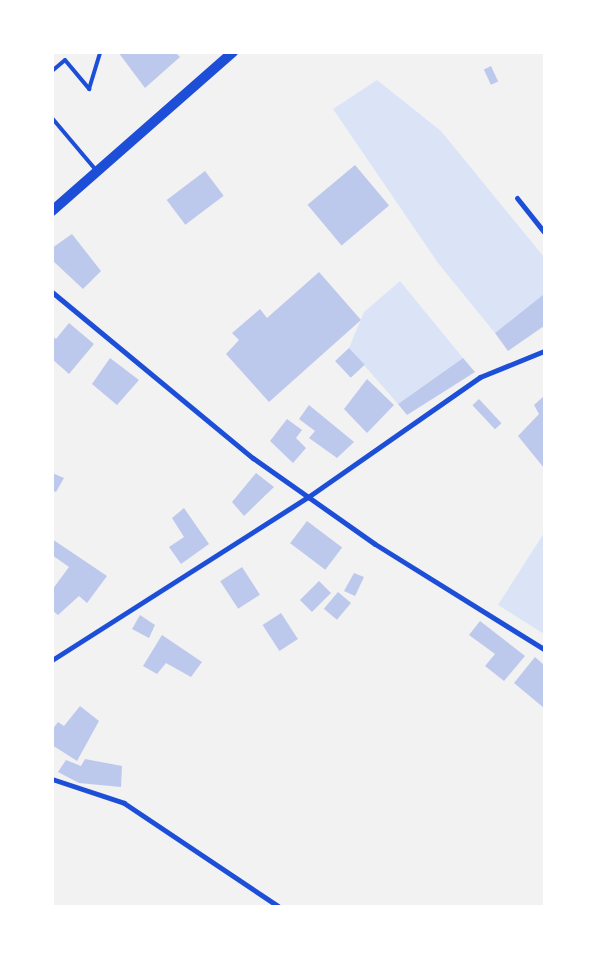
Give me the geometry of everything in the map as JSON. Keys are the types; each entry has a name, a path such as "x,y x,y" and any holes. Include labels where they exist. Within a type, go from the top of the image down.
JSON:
{"main road":[{"path":"52,211 233,52"}],"street":[{"path":"517,198 544,232"},
{"path":"52,292 253,458 308,497 544,649"},
{"path":"52,660 308,497 480,377 544,351"},
{"path":"52,779 124,803 278,906"}],"lane":[{"path":"52,71 65,60 90,88 100,52"},
{"path":"52,118 98,172"}],"shaded area":[{"path":"377,80 441,131 544,257 544,294 495,333 438,263 333,109"},
{"path":"400,281 463,358 398,404 349,348 364,312"},
{"path":"544,533 544,634 498,605"}],"building":[{"path":"118,52 175,52 180,57 145,88"},
{"path":"491,66 498,81 491,85 484,69"},
{"path":"355,165 389,206 342,245 308,205"},
{"path":"205,171 224,196 185,225 167,200"},
{"path":"72,234 101,271 83,289 52,260 52,248"},
{"path":"319,272 361,320 269,402 226,354 239,340 232,333 260,309 267,318"},
{"path":"544,294 544,326 508,351 495,333"},
{"path":"69,323 94,344 69,374 52,359 52,336 56,339"},
{"path":"349,348 365,365 351,378 335,361"},
{"path":"110,358 139,380 117,405 92,384"},
{"path":"463,358 475,372 407,415 398,404"},
{"path":"367,379 394,405 367,433 344,409"},
{"path":"544,396 544,468 518,436 539,414 534,405"},
{"path":"479,399 502,423 495,429 472,405"},
{"path":"309,405 354,442 337,458 309,438 315,431 299,419"},
{"path":"287,419 302,430 296,438 306,448 293,463 270,441"},
{"path":"52,473 64,478 56,492 52,490"},
{"path":"256,473 274,487 244,516 232,502"},
{"path":"184,508 209,544 181,564 169,547 184,537 172,518"},
{"path":"307,521 342,547 325,570 290,543"},
{"path":"52,539 107,576 87,603 79,596 58,615 52,610 52,590 69,567 52,555"},
{"path":"242,567 260,595 238,609 220,581"},
{"path":"354,573 364,577 355,596 344,591"},
{"path":"319,581 331,593 312,612 300,600"},
{"path":"338,592 351,603 337,620 324,609"},
{"path":"281,613 298,639 279,651 263,625"},
{"path":"140,615 155,625 149,638 132,629"},
{"path":"480,621 525,656 504,681 485,666 495,654 469,635"},
{"path":"162,635 202,662 191,677 166,663 157,674 143,666"},
{"path":"535,657 544,665 544,708 514,683"},
{"path":"80,706 99,721 77,761 52,745 52,730 58,722 64,726"},
{"path":"85,759 122,766 121,787 79,783 58,772 66,760 81,766"}]}
